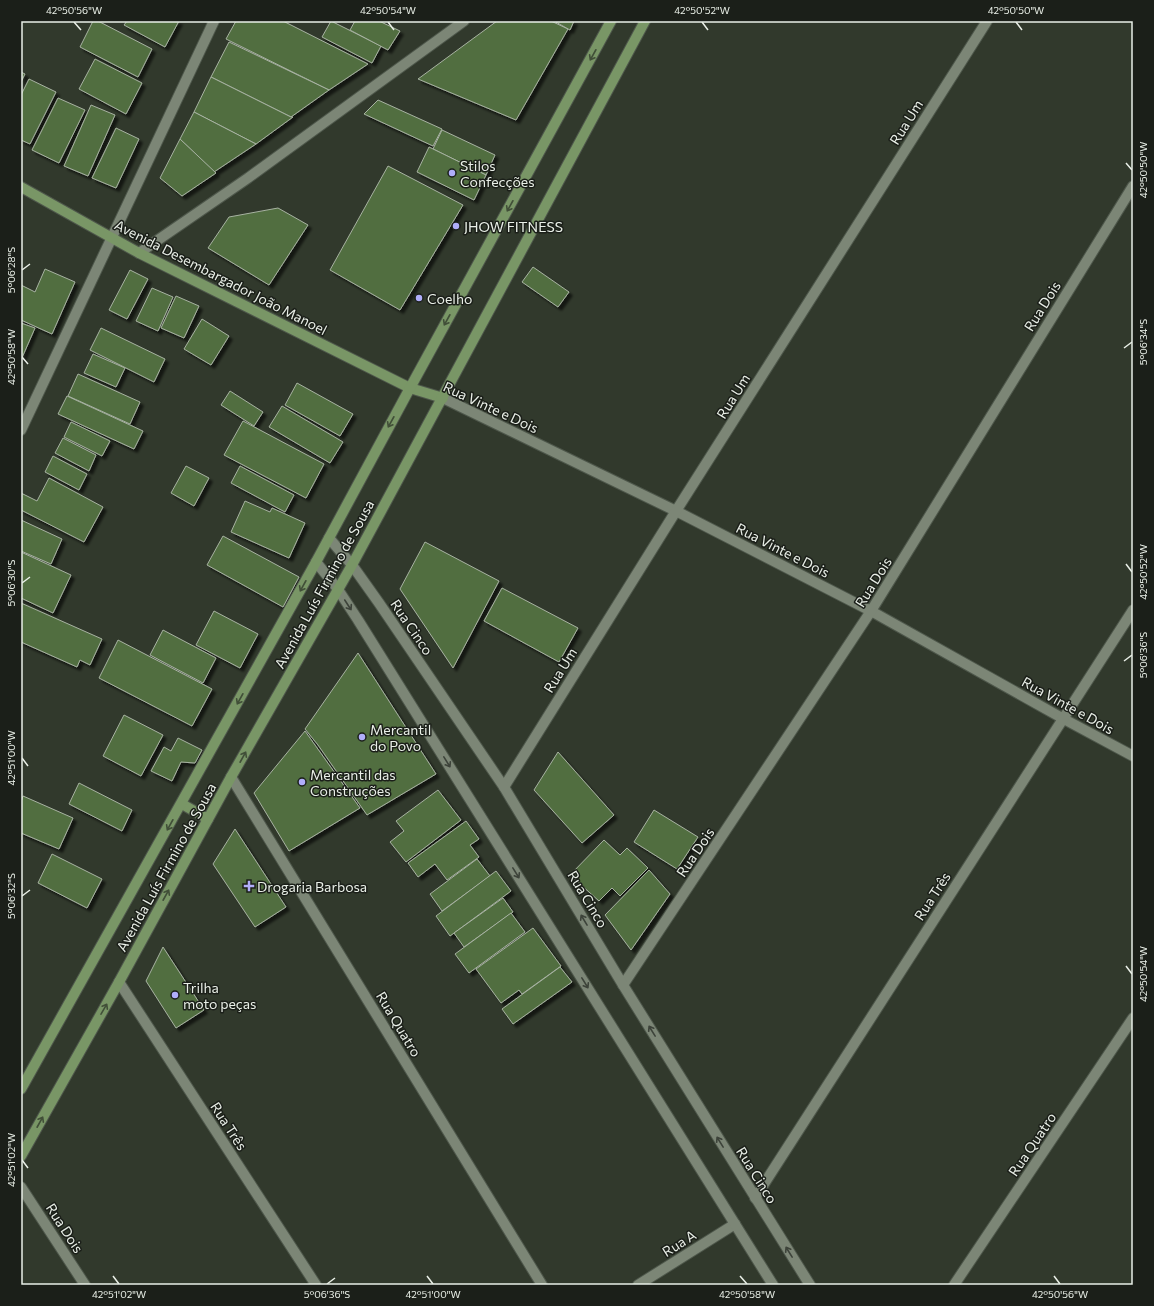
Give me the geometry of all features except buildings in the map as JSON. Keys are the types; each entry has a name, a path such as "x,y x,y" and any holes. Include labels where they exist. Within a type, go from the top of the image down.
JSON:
{"main road":[{"name":"Avenida Luís Firmino de Sousa","path":"21,1089 182,804 316,562 612,21"},
{"name":"Avenida Luís Firmino de Sousa","path":"21,1156 119,982 231,777 337,588 352,565 645,21"},
{"name":"Avenida Desembargador João Manoel","path":"21,187 139,253 410,388"},
{"name":"Rua Vinte e Dois","path":"410,388 443,398"},
{"path":"182,804 208,819"}],"street":[{"path":"21,430 214,21"},
{"path":"139,253 248,178 464,21"},
{"name":"Rua Um","path":"504,787 676,510 987,21"},
{"name":"Rua Dois","path":"623,985 871,611 1133,186"},
{"name":"Rua Vinte e Dois","path":"443,398 676,510 871,611 1133,756"},
{"name":"Rua Cinco","path":"329,538 352,565 504,787 623,985 754,1198 810,1285"},
{"path":"316,562 337,588 773,1285"},
{"name":"Rua Três","path":"754,1198 1133,610"},
{"name":"Rua Quatro","path":"231,777 542,1285"},
{"name":"Rua Três","path":"119,982 316,1285"},
{"name":"Rua Quatro","path":"954,1285 1133,1018"},
{"name":"Rua Dois","path":"21,1187 85,1285"},
{"name":"Rua A","path":"638,1285 735,1224"}],"place":[{"name":"Stilos Confecções","path":"452,173"},
{"name":"JHOW FITNESS","path":"456,226"},
{"name":"Coelho","path":"419,298"},
{"name":"Mercantil do Povo","path":"362,737"},
{"name":"Mercantil das Construções","path":"302,782"},
{"name":"Drogaria Barbosa","path":"249,886"},
{"name":"Trilha moto peças","path":"175,995"}]}
